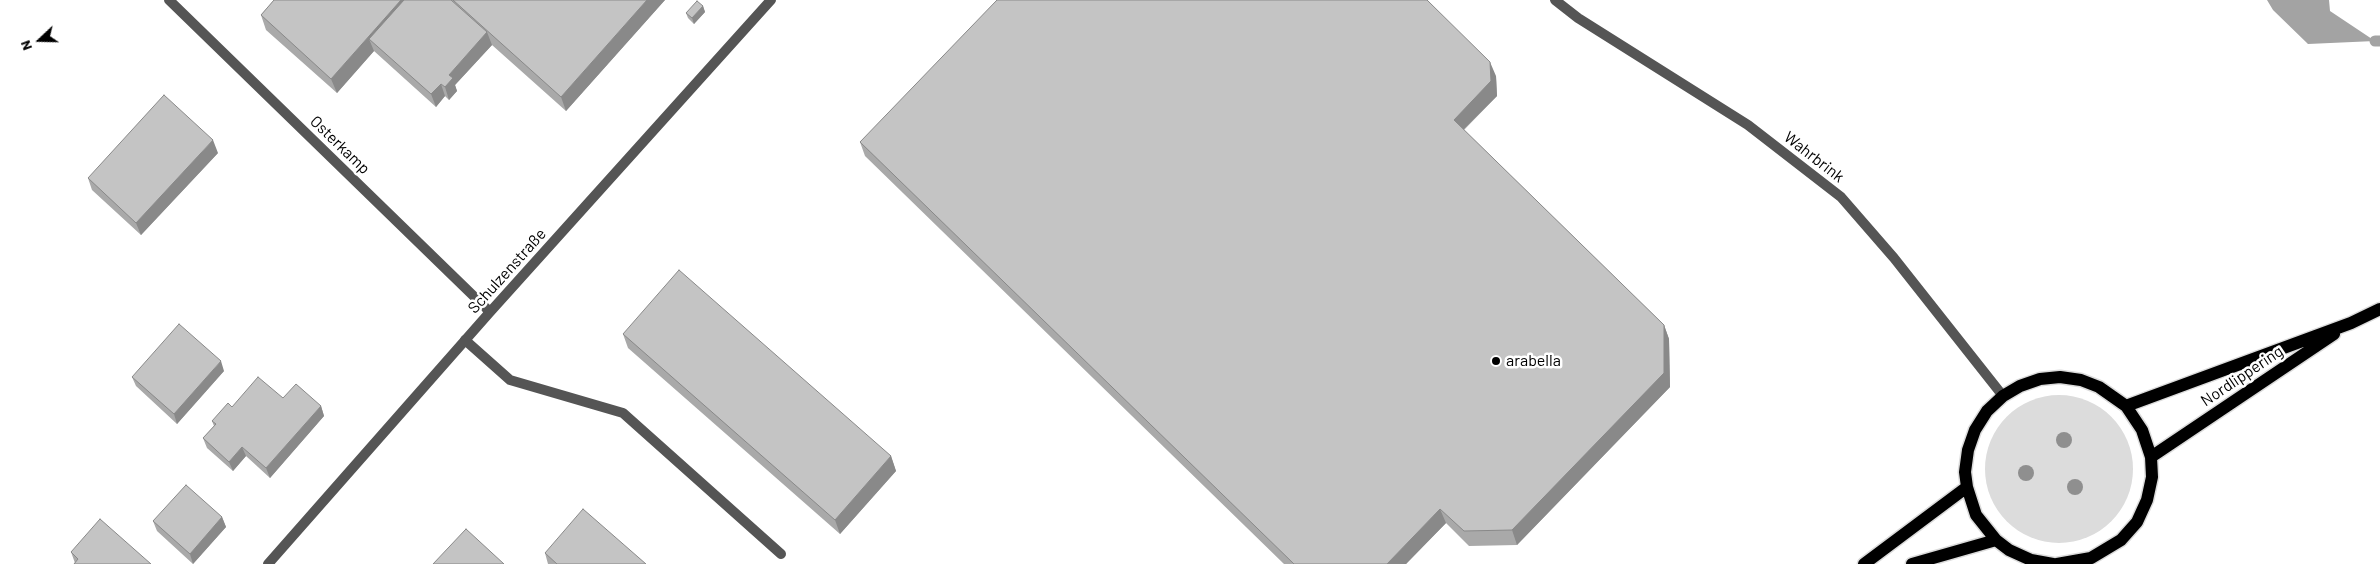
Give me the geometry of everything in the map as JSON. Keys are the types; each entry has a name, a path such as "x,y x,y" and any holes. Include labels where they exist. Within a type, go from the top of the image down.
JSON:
{"main road":[{"name":"Nordlippering","path":"2152,457 2351,323 2380,308"},
{"name":"Nordlippering","path":"2126,406 2351,323"},
{"path":"2053,564 2031,560 2009,550 1996,540 1976,515 1967,487 1968,450 1975,430 1986,411 2003,396 2020,386 2040,379 2060,377 2081,380 2099,387 2126,406 2142,430 2152,457 2152,477 2147,500 2136,522 2121,540 2093,561 2057,564"},
{"path":"1864,564 1967,487"},
{"path":"1912,564 1996,540"}],"street":[{"name":"Osterkamp","path":"169,0 490,312"},
{"name":"Schulzenstraße","path":"268,564 465,340 771,0"},
{"name":"Wahrbrink","path":"1555,0 1586,23 1741,120 1841,197 1894,258 2003,396"},
{"path":"465,340 510,380 623,413 782,554"}],"shaded area":[{"path":"2267,0 2329,0 2330,11 2375,41 2308,44 2273,10"},
{"path":"2059,395 2087,401 2111,417 2127,441 2133,469 2127,497 2111,521 2087,537 2059,543 2031,537 2007,521 1991,497 1985,469 1991,441 2007,417 2031,401"}],"building":[{"path":"274,0 401,0 331,79 261,15"},
{"path":"404,0 451,0 487,32 449,75 453,78 445,87 441,84 431,94 369,39"},
{"path":"453,0 647,0 561,97"},
{"path":"997,0 1427,0 1490,62 1491,81 1454,120 1664,325 1664,373 1512,530 1464,531 1440,509 1387,564 1294,564 860,142"},
{"path":"697,1 703,6 692,18 686,13"},
{"path":"164,95 213,140 136,223 88,178"},
{"path":"679,270 891,456 835,520 623,334"},
{"path":"179,324 221,361 174,414 132,377"},
{"path":"258,377 283,398 296,384 321,406 266,468 242,447 229,462 203,438 216,424 212,421 228,403 232,407"},
{"path":"186,485 222,517 190,554 153,521"},
{"path":"583,509 646,564 557,564 545,553"},
{"path":"100,519 151,564 74,564 78,559 71,552"},
{"path":"466,529 504,564 433,564"}],"waterway":[{"path":"2375,41 2380,41"}],"place":[{"name":"arabella","path":"1496,361"}]}
